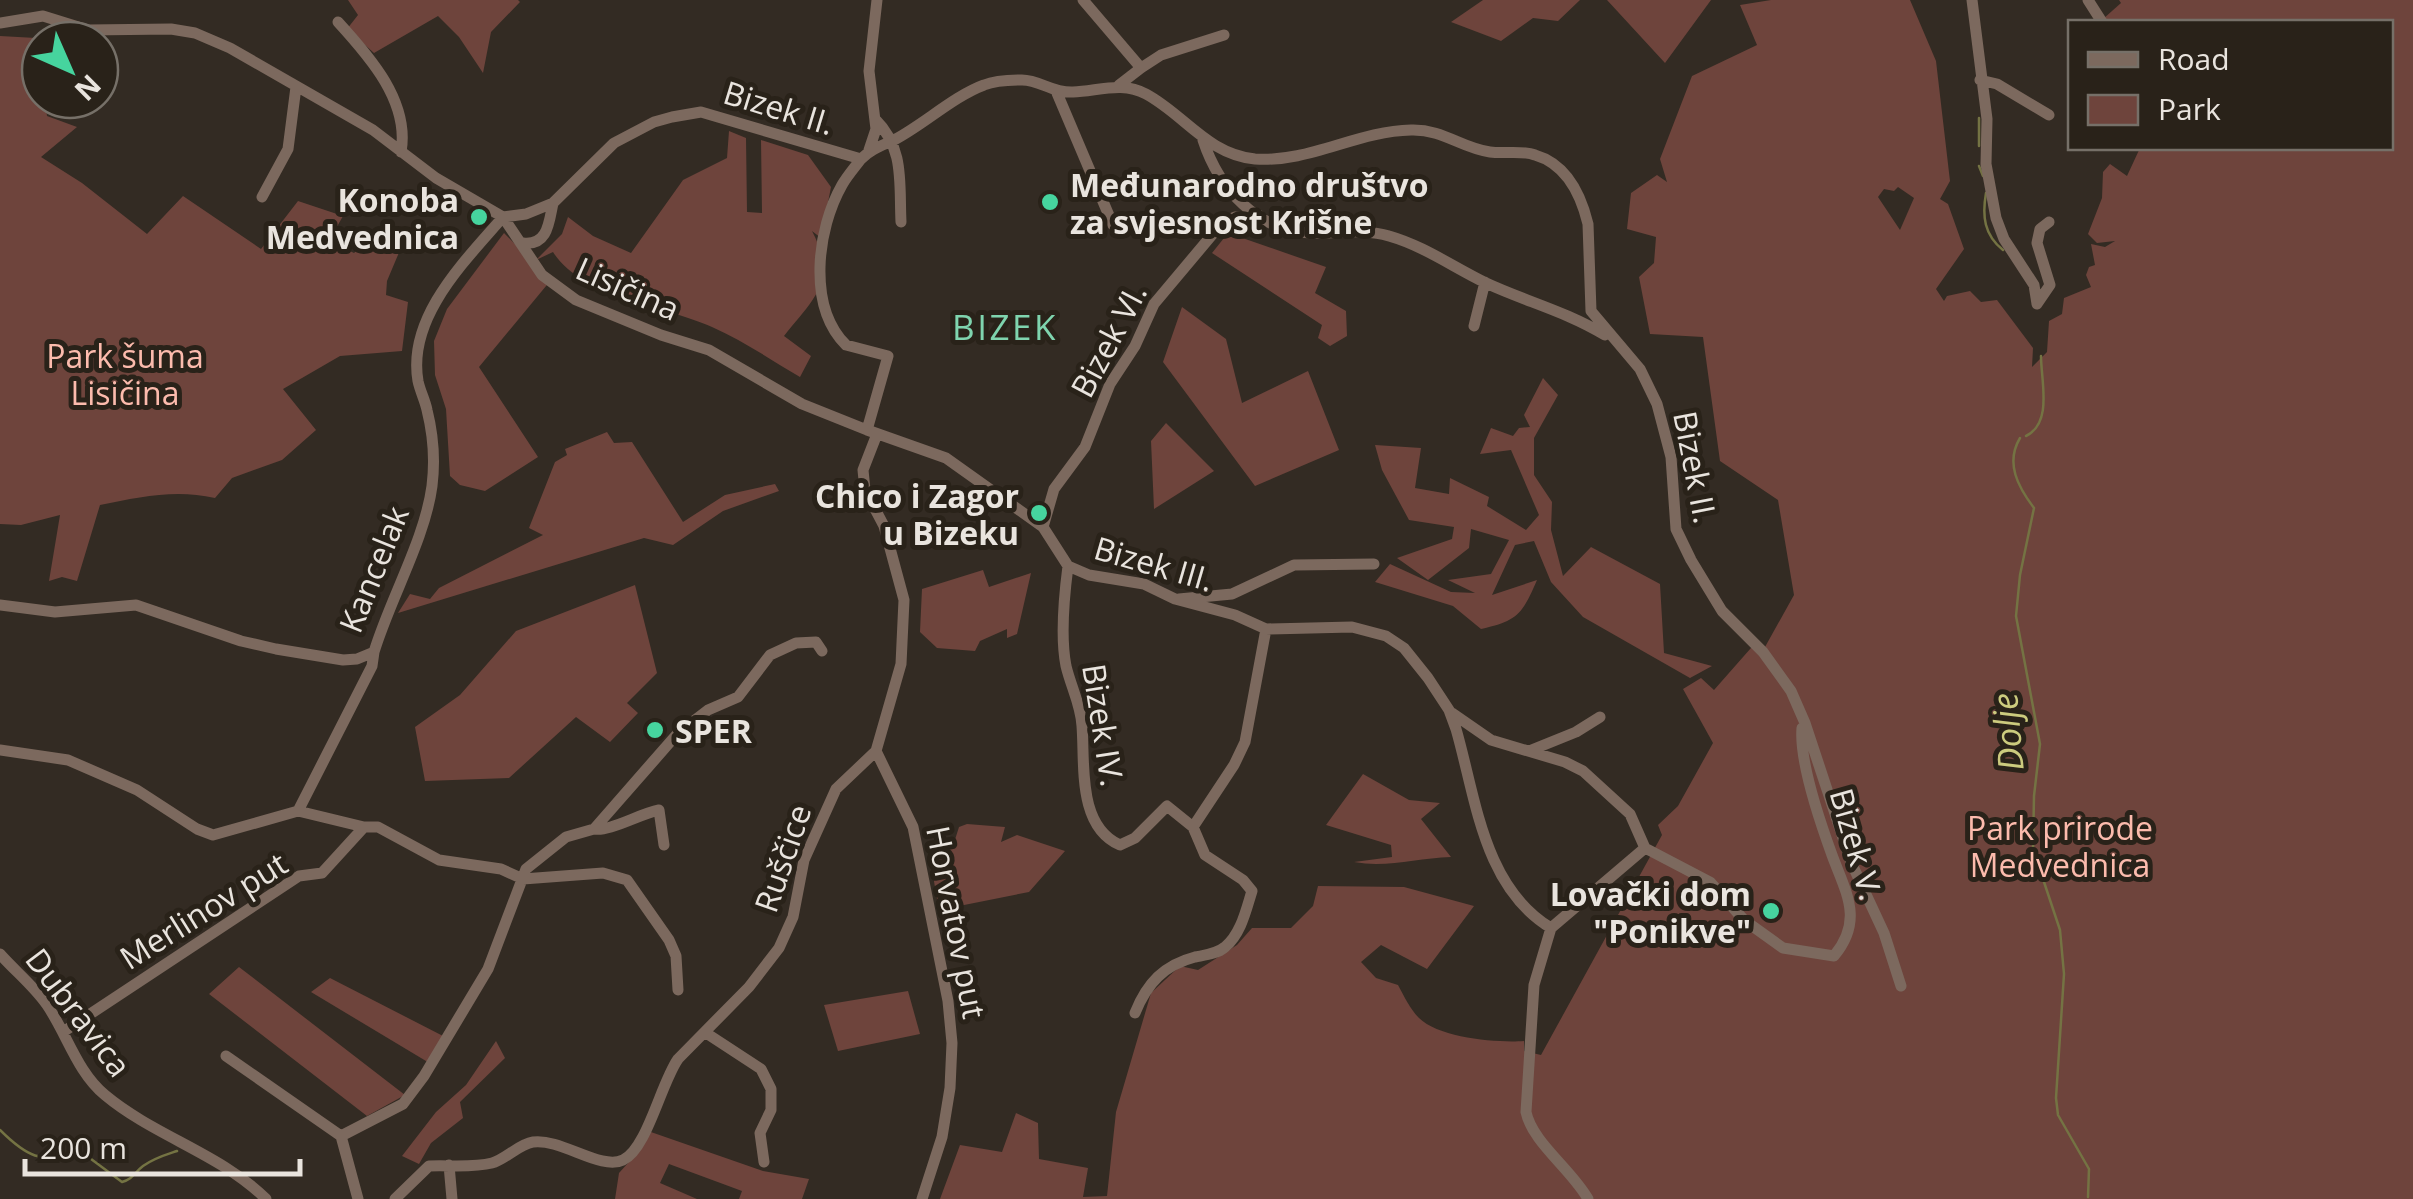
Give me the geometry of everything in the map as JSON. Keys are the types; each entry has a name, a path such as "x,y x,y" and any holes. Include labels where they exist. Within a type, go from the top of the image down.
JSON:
{"street":[{"path":"876,751 901,664 904,600 884,526 865,490 864,470 888,356 840,340 824,310 820,282 833,208 842,185 865,155 876,129 869,71 878,0"},
{"path":"1082,0 1141,68"},
{"path":"1972,0 1987,119 1986,164 1999,229 2034,285 2037,304 2050,285 2037,243 2040,229 2049,222"},
{"name":"Lisičina","path":"0,23 43,16 88,30 162,28 195,34 230,48 373,130 436,178 503,217 542,275 576,300 661,335 710,350 802,404 872,432"},
{"path":"338,22 372,59 403,120 401,152"},
{"path":"1119,85 1161,56 1224,35"},
{"name":"Bizek II.","path":"503,217 526,214 552,203 614,143 654,122 701,112 865,155 985,84 1027,80 1057,92 1105,90 1119,85 1142,91 1163,104 1203,140 1249,158 1280,160 1393,132 1431,131 1480,150 1533,154 1552,162 1578,193 1588,224 1591,311 1640,369 1657,404 1671,457 1673,516 1690,560 1722,611 1763,652 1791,690 1806,723 1850,862 1884,933 1900,986"},
{"path":"1980,80 1997,84 2049,115"},
{"path":"262,198 288,149 296,86"},
{"path":"1057,92 1113,225"},
{"name":"Bizek II.","path":"875,119 893,140"},
{"path":"893,140 898,158 901,222"},
{"path":"1203,140 1222,184 1231,195 1274,226 1297,232 1375,232 1392,236 1485,282 1570,314 1613,339"},
{"name":"Bizek II.","path":"522,244 535,244 542,239 550,222 552,203"},
{"name":"Bizek VI.","path":"1043,528 1054,489 1085,447 1113,378 1135,346 1154,304 1222,224 1235,217 1260,216"},
{"name":"Kancelak","path":"0,605 55,612 136,605 276,650 343,660 374,652 425,519 432,486 432,437 416,365 421,334 462,265 503,217"},
{"path":"1474,326 1485,282"},
{"name":"Bizek III.","path":"872,432 946,458 1043,528 1068,566 1100,578 1144,584 1175,599 1236,614 1266,629 1352,626 1386,636 1412,657 1449,710 1489,852 1507,886 1524,907 1551,928"},
{"path":"1175,599 1232,594 1294,565 1374,564"},
{"name":"Bizek IV.","path":"1068,566 1064,652 1082,725 1085,780 1093,816 1109,838 1120,845 1135,838 1167,806 1192,827"},
{"path":"1135,1012 1144,991 1168,967 1224,948 1237,932 1252,891 1243,880 1205,856 1192,827 1245,742 1255,705 1266,629"},
{"path":"594,829 678,734 708,710 738,697 770,655 796,643 816,642 822,651"},
{"name":"Merlinov put","path":"374,652 372,666 298,810 378,827 439,860 501,869 523,879"},
{"path":"1449,710 1491,740 1584,771 1630,814 1645,848 1551,928 1534,985 1526,1112 1531,1126 1577,1180 1588,1199"},
{"path":"1529,752 1600,718"},
{"name":"Bizek V.","path":"1645,848 1710,882 1744,920 1783,948 1834,956 1846,941 1851,922 1848,892 1832,855 1809,777 1800,730 1806,723"},
{"path":"0,750 79,764 137,790 212,835 298,810"},
{"name":"Ruščice","path":"395,1199 429,1166 492,1163 533,1142 572,1148 606,1163 624,1160 640,1143 668,1072 749,987 780,948 793,918 804,860 836,788 876,751"},
{"name":"Horvatov put","path":"876,751 913,827 948,1002 952,1044 950,1088 942,1137 922,1199"},
{"path":"341,1136 403,1104 424,1076 488,969 526,869 546,850 566,837 594,829 603,831 637,814 659,810 664,845"},
{"name":"Merlinov put","path":"63,1032 299,876 322,873 364,827"},
{"path":"523,879 603,873 626,880 669,940 676,956 678,990"},
{"name":"Dubravica","path":"0,954 45,1002 89,1078 107,1096 244,1180 266,1199"},
{"path":"706,1033 760,1069 771,1088 771,1110 760,1132 764,1162"},
{"path":"226,1056 341,1136 358,1199"},
{"path":"448,1165 452,1199"}],"green space":[{"path":"348,0 520,2 491,32 483,73 459,37 438,16 374,53 347,29 358,15"},
{"path":"1483,0 1580,0 1558,21 1533,18 1501,41 1451,22"},
{"path":"1607,0 1711,0 1665,63"},
{"name":"Park prirode Medvednica","path":"1771,0 1910,0 1936,61 1950,181 1940,199 1948,204 1964,249 1936,289 1944,301 1947,296 1970,291 1981,302 1997,300 2033,348 2032,367 2047,352 2049,321 2062,314 2064,298 2091,287 2086,275 2089,267 2095,265 2091,244 2105,247 2115,241 2097,243 2088,234 2102,198 2103,172 2110,164 2127,176 2139,150 2393,150 2393,20 2103,20 2121,3 2119,0 2413,0 2413,1199 940,1199 960,1145 1002,1152 1016,1113 1038,1123 1039,1159 1088,1168 1083,1197 1107,1196 1116,1112 1151,993 1180,966 1198,970 1237,945 1252,928 1291,928 1313,906 1318,886 1404,887 1474,906 1427,969 1381,945 1361,962 1376,978 1398,985 1413,1011 1428,1025 1469,1038 1524,1041 1524,1051 1541,1055 1662,835 1658,825 1678,806 1713,743 1683,689 1701,678 1714,690 1758,640 1765,647 1794,595 1778,500 1720,461 1703,337 1650,334 1639,277 1654,263 1656,237 1627,229 1631,193 1657,175 1667,182 1660,159 1692,76 1757,45 1740,5","holes":["1898,187 1914,198 1900,230 1878,197 1884,189 1894,191"]},
{"name":"Park šuma Lisičina","path":"0,36 20,37 20,120 58,120 77,127 41,157 82,183 147,234 183,196 261,249 298,201 343,216 329,241 354,253 368,240 403,243 387,281 386,295 408,302 402,351 340,356 283,389 316,430 282,460 232,478 215,498 172,494 100,505 77,581 62,577 49,581 60,515 21,525 0,524"},
{"path":"729,131 746,138 747,212 762,213 761,140 808,155 831,187 821,238 812,231 820,248 823,276 813,299 784,336 811,356 800,377 712,327 603,290 566,267 553,252 536,260 562,234 568,217 593,236 631,253 683,180 727,158"},
{"path":"504,233 551,280 479,367 538,457 485,491 460,485 450,476 446,409 435,375 434,341 447,309"},
{"path":"1228,233 1326,267 1315,293 1346,311 1347,336 1330,346 1318,338 1322,325 1212,253"},
{"path":"1182,307 1226,339 1242,403 1308,371 1339,450 1255,486 1163,362"},
{"path":"1543,378 1558,395 1534,438 1534,475 1552,502 1551,530 1563,576 1591,547 1660,584 1664,653 1712,666 1690,678 1583,617 1551,582 1534,541 1515,545 1492,595 1537,580 1532,592 1517,615 1493,626 1481,629 1453,606 1375,582 1390,564 1451,592 1475,593 1448,580 1491,574 1509,540 1471,529 1469,548 1428,580 1397,558 1452,539 1454,527 1409,520 1382,470 1375,445 1421,448 1415,488 1449,494 1450,478 1489,497 1487,506 1526,530 1539,515 1511,450 1480,454 1491,428 1513,436 1519,428 1530,427 1524,415"},
{"path":"1166,423 1214,471 1154,509 1151,441"},
{"path":"607,432 614,443 632,442 683,522 725,495 775,484 779,491 723,511 673,545 644,538 398,613 410,594 430,599 439,588 543,535 529,528 555,462 567,455 565,449"},
{"path":"983,570 989,587 1031,573 1017,634 1007,638 1007,629 980,641 975,651 937,648 920,632 922,589"},
{"path":"635,585 657,673 627,703 638,713 610,742 576,717 509,778 425,781 415,727 460,695 516,631"},
{"path":"1363,774 1409,800 1440,803 1421,819 1451,857 1354,862 1392,857 1391,845 1326,825"},
{"path":"959,827 1005,827 1001,842 1017,835 1065,851 1029,892 939,910 928,847 953,846"},
{"path":"239,967 405,1095 367,1116 209,994"},
{"path":"330,978 445,1037 431,1064 311,992"},
{"path":"908,991 920,1034 838,1051 824,1005"},
{"path":"496,1041 505,1058 460,1102 463,1118 431,1143 419,1164 402,1156 436,1112 466,1085"},
{"path":"648,1131 763,1171 809,1179 802,1199 739,1199 742,1191 669,1164 660,1183 697,1199 615,1199 619,1173 638,1152"}],"waterway":[{"name":"Dolje","path":"1979,118 1979,146"},
{"name":"Dolje","path":"1979,166 1983,176"},
{"name":"Dolje","path":"1986,193 1986,225 2003,250"},
{"name":"Dolje","path":"2026,436 2040,422 2043,412 2041,356"},
{"name":"Dolje","path":"2020,438 2014,457 2015,474 2034,508 2016,616 2040,744 2033,849 2060,930 2064,974 2058,1115 2089,1169 2088,1197"},
{"name":"Dubravica","path":"0,1130 22,1149 40,1157 87,1156 122,1182 151,1161 177,1151"}],"place":[{"name":"Međunarodno društvo za svjesnost Krišne","path":"1050,202"},
{"name":"Konoba Medvednica","path":"479,217"},
{"name":"Chico i Zagor u Bizeku","path":"1039,513"},
{"name":"SPER","path":"655,730"},
{"name":"Lovački dom \"Ponikve\"","path":"1771,911"}],"district":[{"name":"BIZEK","path":"1005,326"}]}
